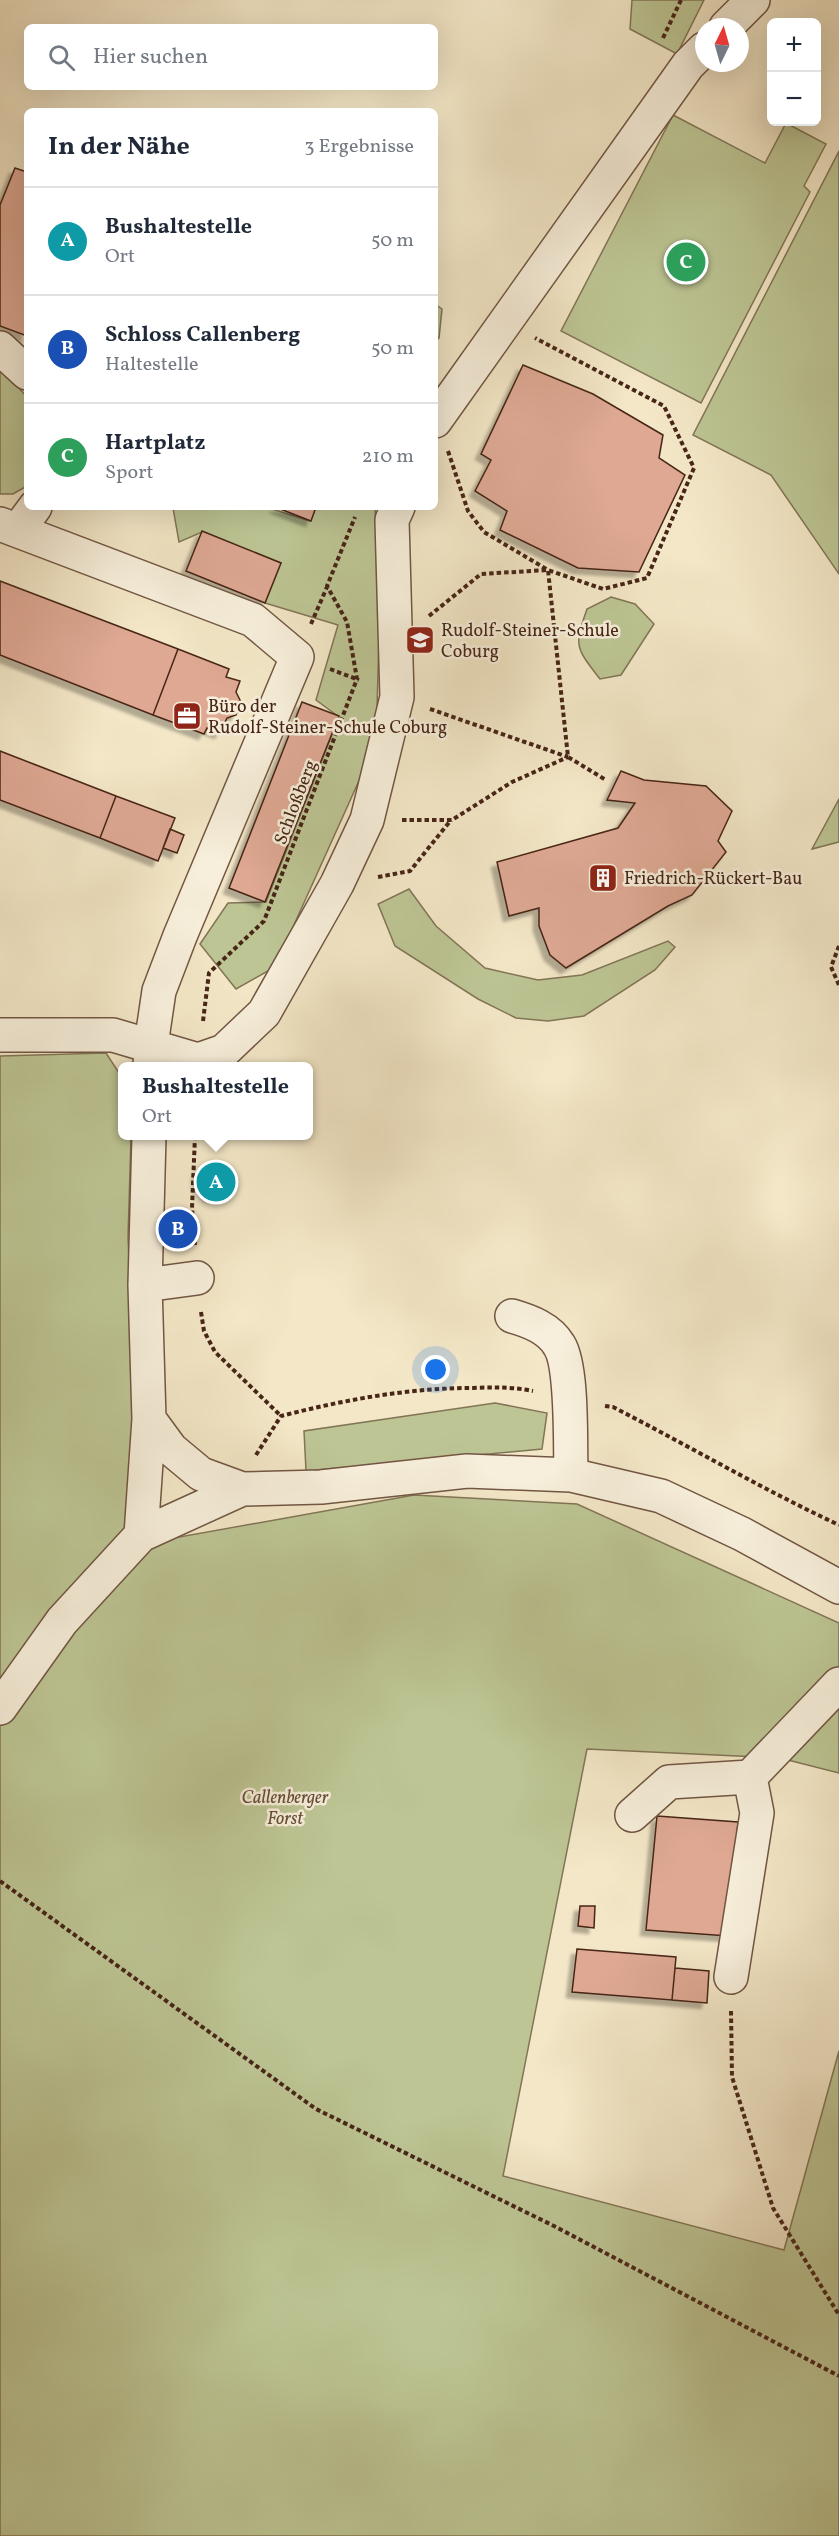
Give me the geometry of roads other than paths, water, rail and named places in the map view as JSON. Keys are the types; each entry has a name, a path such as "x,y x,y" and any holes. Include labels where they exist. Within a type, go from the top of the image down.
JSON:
{"street":[{"path":"735,18 753,0"},
{"path":"438,416 695,58"},
{"path":"0,348 24,370"},
{"path":"0,1035 113,1035 151,1056 198,1060 224,1051 264,1013 337,884 367,820 396,697 392,520 397,510"},
{"path":"18,520 253,620 297,657 180,936 159,992 151,1056"},
{"path":"141,1535 148,1419 145,1285 149,1140"},
{"path":"145,1285 196,1278"},
{"path":"512,1316 537,1324 559,1344 568,1369 571,1475"},
{"path":"148,1419 171,1449 201,1474 242,1489 321,1487 467,1471 571,1475 661,1496 742,1534 839,1587"},
{"path":"0,1708 62,1621 141,1535 242,1489"},
{"path":"632,1815 669,1782 750,1777 839,1684"},
{"path":"731,1977 756,1813 750,1777"}],"place":[{"name":"Hartplatz","path":"686,262"},
{"name":"Rudolf-Steiner-Schule Coburg","path":"420,640"},
{"name":"Büro der Rudolf-Steiner-Schule Coburg","path":"187,716"},
{"name":"Friedrich-Rückert-Bau","path":"603,878"},
{"name":"Bushaltestelle","path":"216,1182"},
{"name":"Schloss Callenberg","path":"178,1229"}],"park label":[{"name":"Callenberger Forst","path":"285,1807"}]}
